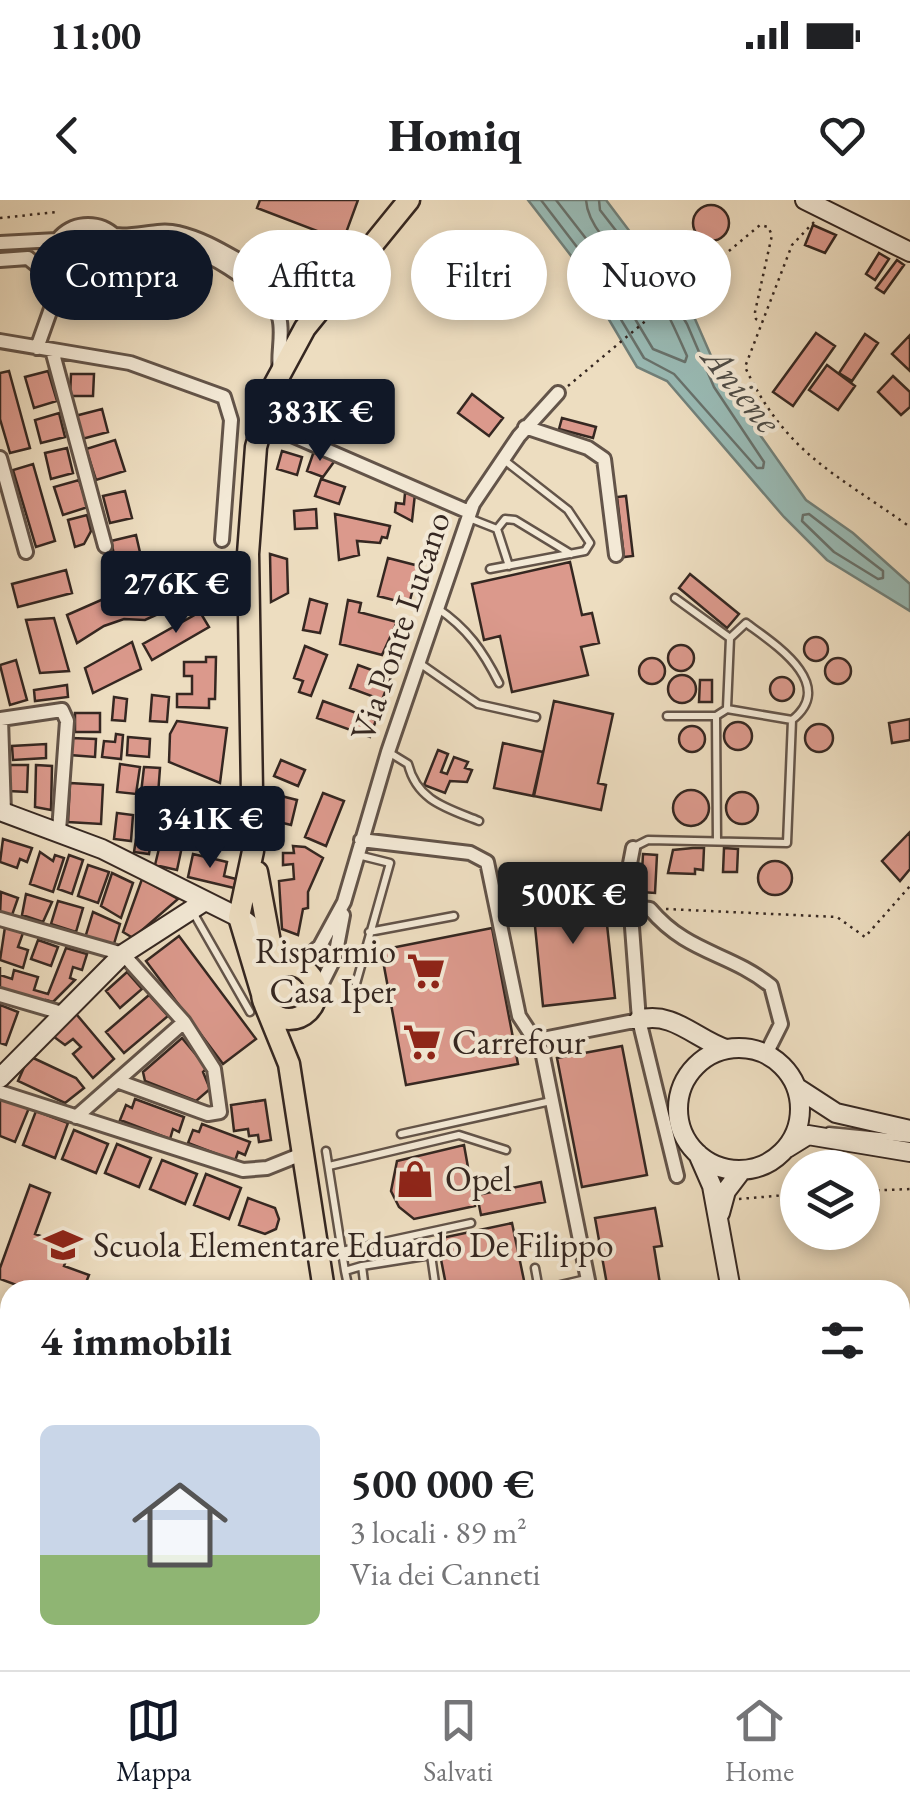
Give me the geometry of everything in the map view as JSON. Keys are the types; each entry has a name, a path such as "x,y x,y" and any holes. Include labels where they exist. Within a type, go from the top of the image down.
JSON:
{"main road":[{"path":"383,230 409,200"},
{"path":"788,200 830,214"},
{"path":"805,200 910,252"},
{"path":"270,942 253,851 250,494 258,433 280,373 310,320"},
{"path":"2,812 59,830 197,906 238,917 292,965 310,975 313,1002 296,1052 295,1095"},
{"path":"253,851 238,917 259,1004 282,1040 295,1095 322,1280"},
{"path":"0,1078 123,954 197,906"},
{"path":"259,1004 266,978 292,965"},
{"path":"259,1004 287,1019 313,1002"},
{"path":"639,1020 650,1017 683,1024 708,1043 726,1049 770,1048 796,1087 836,1113 910,1130"},
{"path":"683,1024 688,1064 680,1124 712,1186 729,1280"},
{"path":"682,1089 702,1060 726,1049"},
{"path":"784,1150 798,1121 796,1087"},
{"path":"785,1150 808,1135 910,1152"},
{"path":"698,1154 723,1168 742,1170 764,1164 780,1153"},
{"path":"718,1229 726,1192 742,1170"}],"street":[{"path":"70,230 91,224 105,230"},
{"path":"0,244 30,242"},
{"path":"0,260 30,260"},
{"path":"213,262 246,278 265,294 278,315 280,373"},
{"path":"37,348 48,320"},
{"path":"0,341 130,363 224,397 231,420 222,540"},
{"path":"52,350 104,546"},
{"name":"Via Ponte Lucano","path":"313,1002 334,956 344,902 388,752 469,515 502,458 558,393"},
{"path":"526,427 588,448 604,459 616,554"},
{"path":"288,433 469,515"},
{"path":"0,458 26,552"},
{"path":"2,812 0,718 56,710 66,714 59,830"},
{"path":"359,847 406,843 484,859 520,1016 538,1040 588,1280"},
{"path":"633,848 628,864 639,1020 677,1176"},
{"name":"Via Ponte Lucano","path":"292,965 325,939 344,902"},
{"path":"631,907 647,908 669,932 743,967 771,986 781,1019 770,1048"},
{"path":"0,919 123,954 184,1022 214,1068 220,1112 208,1114 116,1082"},
{"path":"0,995 62,1013"},
{"path":"538,1040 639,1020"},
{"path":"76,1117 184,1022"},
{"path":"0,1092 247,1170 302,1154"}],"lane":[{"path":"490,569 571,554 590,545 579,522 502,458"},
{"path":"469,515 496,529 510,566"},
{"path":"496,529 505,520 514,520 571,554"},
{"path":"675,598 730,638"},
{"path":"436,608 465,629 484,652 499,683"},
{"path":"633,848 648,840 787,843 792,720 804,708 805,677 795,662 746,623 730,638 726,709"},
{"path":"418,662 478,704 536,717"},
{"path":"667,716 716,716 726,709 792,720"},
{"path":"716,716 717,841"},
{"path":"388,752 408,764 413,784 432,802 479,821"},
{"path":"352,998 390,863 359,847"},
{"path":"197,906 203,936 259,1004"},
{"path":"368,932 454,916"},
{"path":"401,1134 552,1100"},
{"path":"808,1135 858,1132 910,1140"},
{"path":"329,1166 459,1135 506,1150"},
{"path":"326,1151 347,1280"},
{"path":"342,1251 470,1223"},
{"path":"346,1271 430,1255 434,1280"},
{"path":"362,1266 364,1280"},
{"path":"535,1268 538,1280"}],"path":[{"path":"0,218 57,212"},
{"path":"830,214 807,225 795,239 745,367 766,412 806,456 910,526"},
{"path":"558,393 754,228 768,227 771,252 755,312 756,319 764,322"},
{"path":"647,908 837,917 864,936 910,886"},
{"path":"880,1190 910,1189"},
{"path":"740,1198 780,1195"}],"water":[{"path":"528,200 606,200 629,230 567,230 567,251"},
{"path":"609,320 695,320 722,381 806,500 853,533 910,584 910,611 827,560 784,517 667,381 637,367"}],"building":[{"path":"260,200 358,200 347,230 314,230 257,208"},
{"path":"704,206 718,206 728,216 728,230 694,230 694,216"},
{"path":"813,225 836,235 825,253 805,245"},
{"path":"879,253 889,259 875,280 866,274"},
{"path":"897,260 904,265 884,293 876,288"},
{"path":"816,333 835,346 793,406 773,392"},
{"path":"865,334 878,343 852,381 839,373"},
{"path":"910,335 910,371 892,354"},
{"path":"827,365 855,386 838,410 809,390"},
{"path":"9,371 30,448 10,453 0,419 0,373"},
{"path":"48,371 57,401 34,408 25,377"},
{"path":"71,374 94,374 93,396 70,396"},
{"path":"893,376 910,392 910,407 901,415 878,392"},
{"path":"472,394 503,418 489,436 458,413"},
{"path":"102,409 108,432 82,439 75,416"},
{"path":"59,413 65,437 41,443 35,420"},
{"path":"562,418 596,427 593,438 559,429"},
{"path":"115,440 125,471 96,480 86,449"},
{"path":"67,448 73,473 51,479 45,453"},
{"path":"282,451 302,457 297,475 277,469"},
{"path":"314,451 336,459 323,477 307,471"},
{"path":"33,464 55,541 36,547 13,470"},
{"path":"321,479 345,487 339,504 315,496"},
{"path":"79,480 88,507 63,515 54,487"},
{"path":"125,491 132,518 110,523 103,496"},
{"path":"405,493 415,494 412,521 395,512 396,503 404,504"},
{"path":"626,496 633,556 624,557 617,497"},
{"path":"316,509 317,528 295,529 294,511"},
{"path":"335,514 390,526 387,538 382,537 380,543 357,541 359,555 339,560"},
{"path":"87,515 91,531 84,544 75,547 68,520"},
{"path":"136,535 142,561 117,568 111,541"},
{"path":"270,554 287,559 288,593 271,602"},
{"path":"388,558 419,566 409,604 378,596"},
{"path":"570,562 582,615 592,613 599,643 581,647 588,675 512,692 500,636 484,640 472,584"},
{"path":"66,570 72,593 18,607 12,584"},
{"path":"187,570 196,597 145,620 124,619 104,626 77,643 67,615 117,593 138,593 161,585"},
{"path":"690,574 739,614 727,628 679,588"},
{"path":"310,599 327,604 320,633 303,630"},
{"path":"348,600 361,603 359,612 397,622 382,655 340,644"},
{"path":"200,612 209,627 152,660 143,644"},
{"path":"54,618 69,671 40,673 26,620"},
{"path":"816,637 825,640 825,658 816,661 807,658 804,649 807,640"},
{"path":"132,642 141,669 93,693 85,668"},
{"path":"681,645 690,649 694,658 690,667 681,671 672,667 668,658 672,649"},
{"path":"305,646 327,655 311,696 299,692 303,681 294,678"},
{"path":"206,657 216,657 215,699 209,699 209,708 177,707 177,694 192,694 192,676 184,676 184,662 206,662"},
{"path":"652,658 661,662 665,671 661,680 652,684 643,680 639,671 643,662"},
{"path":"838,658 847,662 851,671 847,680 838,684 829,680 825,671 829,662"},
{"path":"16,660 27,700 10,705 0,665"},
{"path":"358,665 391,677 382,700 350,688"},
{"path":"682,675 692,679 696,689 692,699 682,703 672,699 668,689 672,679"},
{"path":"777,677 787,677 794,689 787,701 777,701 770,694 770,684"},
{"path":"700,680 712,680 712,702 699,702"},
{"path":"67,685 68,697 35,701 34,690"},
{"path":"152,695 169,697 167,722 150,721"},
{"path":"114,697 127,699 125,721 112,720"},
{"path":"323,701 376,720 370,737 317,718"},
{"path":"554,701 613,714 598,783 606,785 601,810 534,796"},
{"path":"75,713 100,713 100,732 75,732"},
{"path":"910,719 910,740 892,743 889,723"},
{"path":"177,721 227,728 220,783 169,762 170,734"},
{"path":"738,722 748,726 752,736 748,746 738,750 728,746 724,736 728,726"},
{"path":"819,724 829,728 833,738 829,748 819,752 809,748 805,738 809,728"},
{"path":"692,726 701,730 705,739 701,748 692,752 683,748 679,739 683,730"},
{"path":"116,734 123,735 121,759 102,757 104,741 115,742"},
{"path":"128,737 150,739 149,757 127,755"},
{"path":"71,738 96,739 95,757 70,755"},
{"path":"503,743 543,752 533,796 494,788"},
{"path":"46,744 46,758 13,760 12,746"},
{"path":"438,750 448,754 441,772 447,774 454,757 468,762 465,768 472,770 467,782 450,781 445,793 424,785"},
{"path":"281,760 305,770 298,786 274,776"},
{"path":"120,764 140,767 136,794 117,792"},
{"path":"10,765 28,765 27,792 9,791"},
{"path":"36,765 52,766 51,810 35,807"},
{"path":"144,767 160,768 158,795 141,793"},
{"path":"70,783 103,785 101,824 68,822"},
{"path":"691,790 704,795 709,808 704,821 691,826 678,821 673,808 678,795"},
{"path":"742,792 753,797 758,808 753,819 742,824 731,819 726,808 731,797"},
{"path":"172,793 185,796 183,801 215,808 210,830 158,815 161,800 170,802"},
{"path":"323,793 344,801 326,846 305,837"},
{"path":"273,794 297,800 291,825 267,819"},
{"path":"117,813 133,815 131,841 114,839"},
{"path":"138,827 153,829 149,854 134,852"},
{"path":"163,832 184,837 177,870 155,865"},
{"path":"910,832 910,869 900,881 882,861"},
{"path":"3,839 32,848 27,862 20,859 17,868 0,862"},
{"path":"293,846 305,847 323,858 308,892 308,908 303,909 298,935 282,929 279,881 294,879 293,864 283,865 283,853 294,853"},
{"path":"704,848 703,870 695,869 695,874 668,873 673,850"},
{"path":"724,848 738,849 737,872 723,872"},
{"path":"40,852 53,861 55,855 64,858 53,892 30,884"},
{"path":"193,854 227,862 224,876 236,879 234,888 188,877"},
{"path":"643,854 657,855 655,893 641,892"},
{"path":"69,855 83,860 72,894 58,889"},
{"path":"775,861 787,866 792,878 787,890 775,895 763,890 758,878 763,866"},
{"path":"88,865 109,872 98,903 78,896"},
{"path":"112,873 133,883 121,918 101,906"},
{"path":"142,879 178,899 133,938 123,932"},
{"path":"603,888 615,998 543,1006 532,896"},
{"path":"1,892 18,898 11,918 0,915"},
{"path":"26,894 52,902 43,922 22,915"},
{"path":"58,901 83,908 76,932 51,924"},
{"path":"93,912 120,924 113,947 85,938"},
{"path":"5,927 23,933 18,947 28,950 23,968 0,960"},
{"path":"492,928 518,1064 406,1085 381,950"},
{"path":"179,936 256,1039 223,1064 146,961"},
{"path":"38,940 58,947 51,966 31,959"},
{"path":"66,948 87,954 82,970 73,967 70,978 75,980 53,1002 46,1000 44,1005 0,992 0,975 12,979 14,970 38,977 34,990 48,994"},
{"path":"127,972 142,989 120,1008 106,991"},
{"path":"149,995 168,1016 124,1053 106,1032"},
{"path":"0,1005 18,1012 6,1045 0,1043"},
{"path":"72,1009 114,1059 93,1078 73,1054 81,1047 73,1039 65,1045 46,1031"},
{"path":"182,1038 207,1068 203,1072 210,1089 196,1101 145,1081 143,1072"},
{"path":"622,1046 647,1175 582,1187 557,1058"},
{"path":"29,1056 76,1078 84,1088 65,1103 18,1081"},
{"path":"0,1096 29,1108 15,1142 0,1136"},
{"path":"135,1099 184,1117 179,1132 173,1129 170,1139 120,1120 126,1105 132,1108"},
{"path":"265,1100 271,1140 259,1142 258,1135 249,1136 248,1129 234,1131 231,1105"},
{"path":"36,1111 68,1123 55,1158 23,1145"},
{"path":"202,1124 250,1142 245,1155 238,1152 235,1161 188,1143 193,1130 199,1132"},
{"path":"74,1130 108,1144 96,1173 62,1159"},
{"path":"117,1144 151,1158 139,1187 105,1173"},
{"path":"464,1145 475,1206 414,1219 399,1207 391,1191 397,1161"},
{"path":"162,1160 197,1174 185,1204 150,1189"},
{"path":"206,1174 241,1188 229,1219 194,1205"},
{"path":"541,1182 545,1202 481,1215 477,1195"},
{"path":"30,1185 50,1193 35,1234 71,1247 64,1266 89,1275 87,1280 3,1280 0,1268"},
{"path":"248,1198 275,1208 279,1219 276,1229 265,1234 239,1225"},
{"path":"655,1208 662,1246 654,1247 659,1280 606,1280 595,1218"},
{"path":"512,1223 524,1280 445,1280 437,1239"}],"place":[{"name":"Risparmio Casa Iper","path":"426,971"},
{"name":"Carrefour","path":"422,1042"},
{"name":"Opel","path":"415,1179"},
{"name":"Scuola Elementare Eduardo De Filippo","path":"63,1245"}],"water label":[{"name":"Aniene","path":"742,389"}]}
